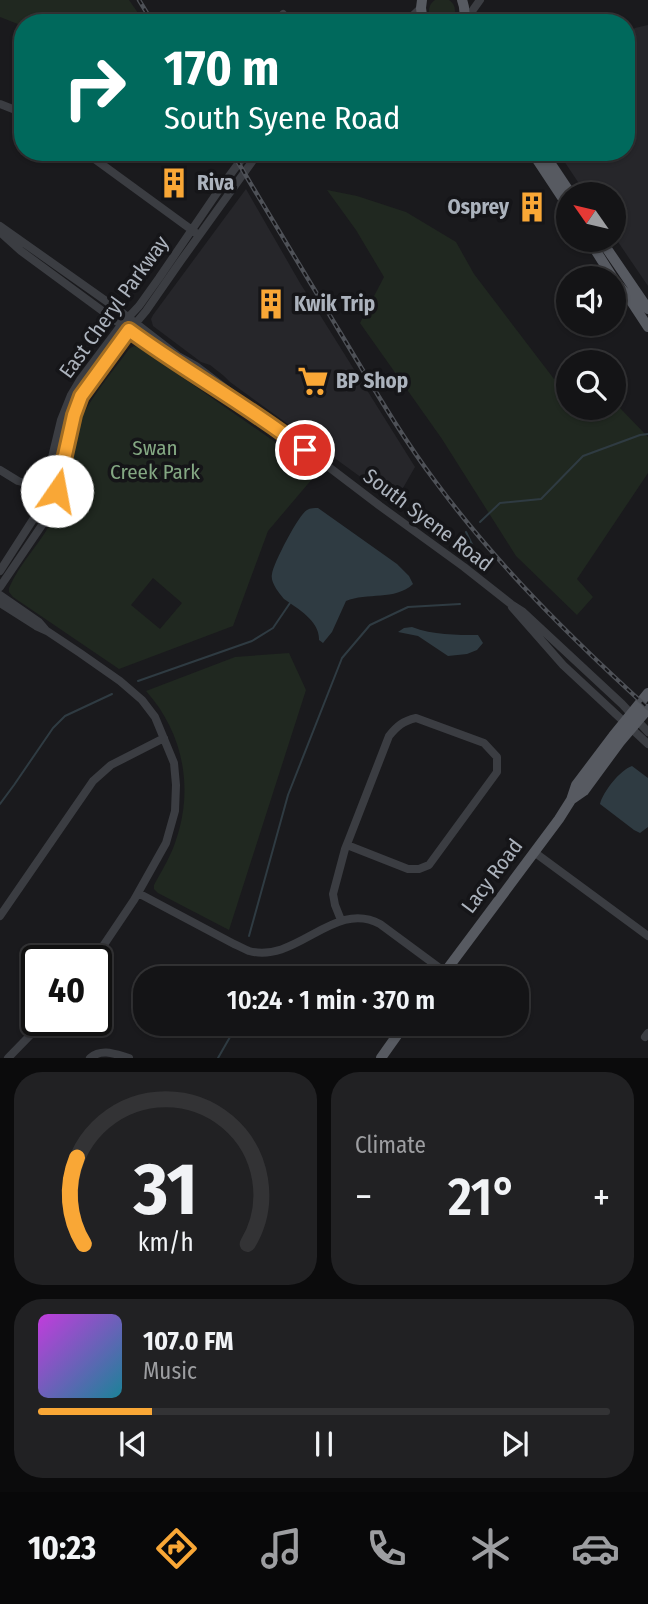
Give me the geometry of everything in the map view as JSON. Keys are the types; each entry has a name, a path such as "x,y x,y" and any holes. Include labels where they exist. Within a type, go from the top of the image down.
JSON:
{"main road":[{"path":"537,161 556,189"},
{"path":"549,161 563,182"},
{"path":"609,252 648,309"},
{"path":"626,294 648,327"},
{"name":"Lacy Road","path":"449,966 571,800 576,785 631,722 648,693"},
{"name":"Lacy Road","path":"631,722 648,709"},
{"path":"381,1058 397,1036"}],"street":[{"path":"97,161 195,233"},
{"name":"East Cheryl Parkway","path":"195,233 221,187 240,161"},
{"name":"East Cheryl Parkway","path":"0,587 42,526 57,491 74,415 81,396 145,297 252,161"},
{"name":"South Syene Road","path":"0,226 209,385 258,414 522,611 631,722 648,744"},
{"name":"South Syene Road","path":"0,232 20,251 128,324"},
{"name":"East Cheryl Parkway","path":"0,571 34,518 46,488 61,420 71,395 80,380 128,324"},
{"path":"0,470 18,481 57,491"},
{"path":"0,595 40,622 47,631"},
{"path":"0,603 47,631 120,681 142,700 155,717 173,763 175,811 166,843 138,893 104,945"},
{"path":"341,920 333,894 346,845 389,736 397,726 416,718 484,743 497,757 497,772 429,865 408,869 346,845"},
{"name":"South Syene Road","path":"631,722 648,733"},
{"path":"0,916 93,781 111,765 164,738"},
{"path":"534,852 648,936"},
{"path":"138,893 234,944 260,952 289,946 341,920 361,917 376,922 430,966"},
{"path":"8,1058 29,1036"},
{"path":"90,1058 99,1052 129,1058"}],"shaded area":[{"path":"648,25 648,286 625,252 626,182 578,182 564,161 635,161 635,28"},
{"path":"246,189 300,283 415,467 395,502 153,326 153,315"},
{"path":"318,508 397,564 413,584 398,593 346,601 332,632 323,643 319,640 312,621 284,599 272,580 273,569 281,550 298,520 307,510"},
{"path":"412,627 436,633 478,635 483,643 477,650 467,654 448,656 418,636 398,632"},
{"path":"632,766 648,778 648,827 640,833 600,804 613,782"}],"green space":[{"path":"437,-1 447,-1 454,6 454,14 430,14 430,6"},
{"path":"0,0 129,0 139,14 14,14 14,22 0,17"},
{"path":"327,190 357,196 406,212 456,242 474,274 556,380 556,420 626,420 626,414 648,437 648,473 577,579 593,597 577,615 516,556 442,439 360,323 384,277 356,230"},
{"name":"Swan Creek Park","path":"139,347 318,472 268,531 233,626 119,669 13,597 9,588 55,515 83,416 94,396 129,349","holes":["153,578 182,603 160,629 131,605"]},
{"path":"289,653 306,690 229,930 154,889 176,840 184,801 184,781 182,761 169,724 146,691 235,657"}],"waterway":[{"path":"480,522 500,503 541,499 583,456 648,434"},
{"path":"466,532 485,571"},
{"path":"138,681 252,641 273,628 290,603"},
{"path":"249,936 288,795 342,658 370,625 408,607 460,604"},
{"path":"0,804 53,728 65,716 112,694"},
{"path":"218,1058 230,1036"}],"railway":[{"path":"139,0 148,14"},
{"path":"237,161 385,406 435,481 484,542 536,600 648,708"}],"place":[{"name":"Riva","path":"174,183"},
{"name":"Osprey","path":"532,207"},
{"name":"Kwik Trip","path":"271,304"},
{"name":"BP Shop","path":"313,381"}],"route":[{"path":"57,491 74,415 81,396 129,330 209,385 258,414 305,450"}]}
